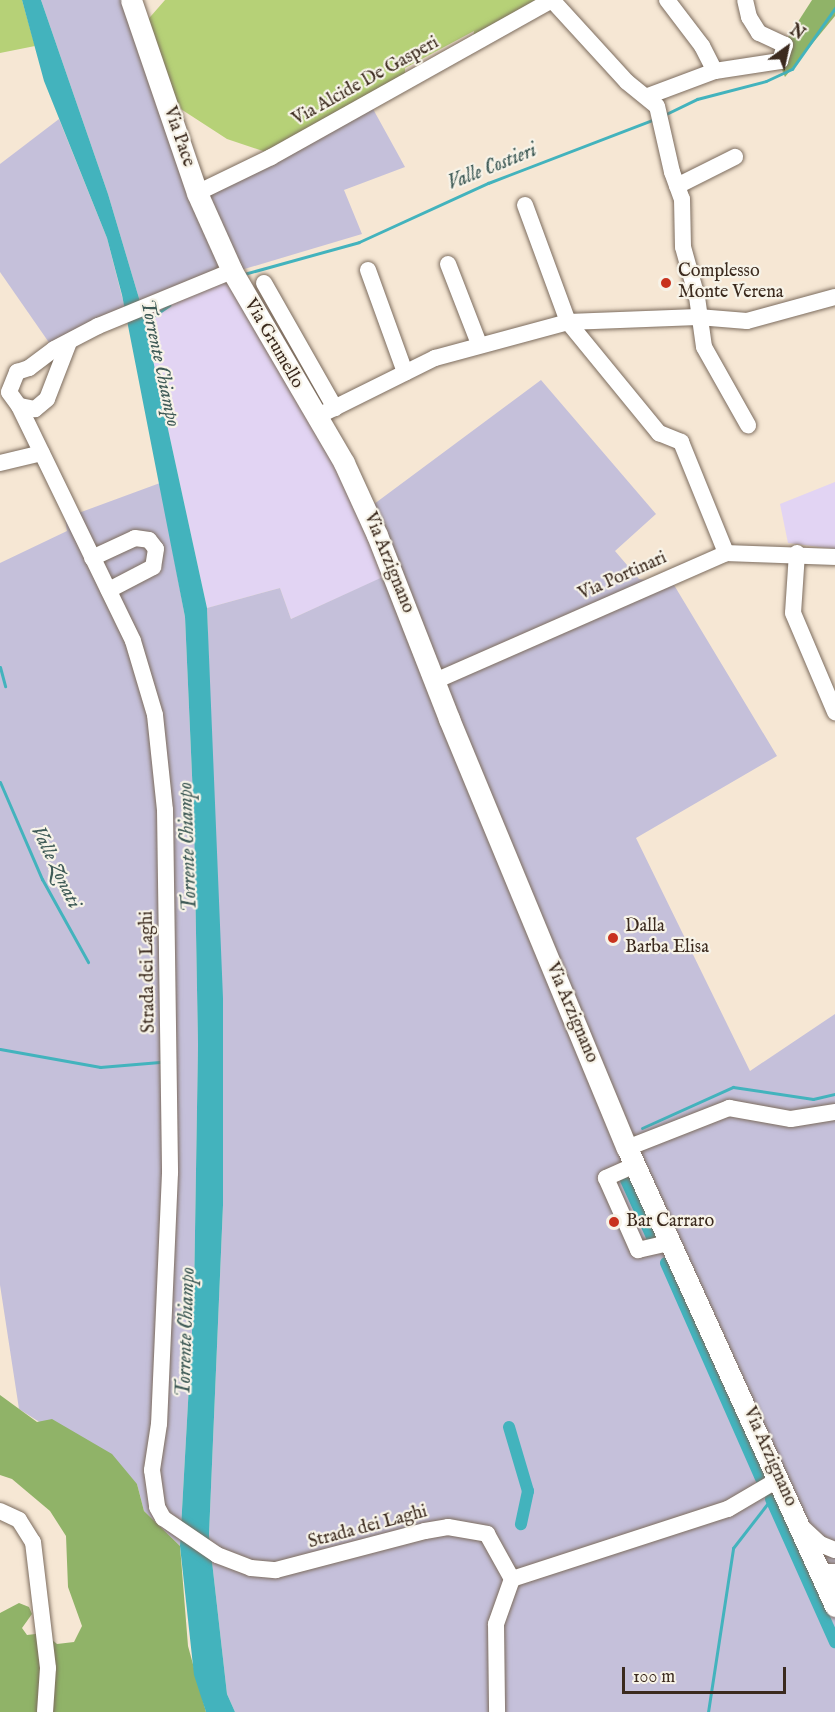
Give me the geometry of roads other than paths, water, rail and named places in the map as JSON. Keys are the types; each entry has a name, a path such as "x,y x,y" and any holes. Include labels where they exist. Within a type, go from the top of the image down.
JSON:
{"main road":[{"name":"Via Pace","path":"131,0 196,193 232,271"},
{"name":"Via Grumello","path":"232,271 325,412"},
{"name":"Via Arzignano","path":"325,412 344,463 373,525 631,1156 799,1524 827,1572 835,1606"}],"street":[{"name":"Via Alcide De Gasperi","path":"196,193 271,157 552,0"},
{"path":"552,0 627,82 655,108 683,206 683,247 698,297 698,317 704,347 748,425"},
{"path":"667,0 702,46 715,71"},
{"path":"655,108 715,71 774,63 783,57 785,45 759,33 749,17 745,0"},
{"path":"677,186 735,158"},
{"path":"525,205 568,322 659,433 681,442 726,553"},
{"path":"448,264 478,344"},
{"path":"369,270 405,372"},
{"path":"10,386 69,342 122,315 232,271"},
{"path":"264,283 325,412 405,372 478,344 568,322 698,317 747,321 835,297"},
{"path":"33,435 69,342"},
{"path":"10,386 45,374 49,395"},
{"path":"10,386 34,409 49,395"},
{"name":"Strada dei Laghi","path":"10,386 133,641 153,705 165,810 170,1173 159,1424 152,1470 157,1507 174,1526 217,1555 251,1568 276,1570 425,1531 477,1530 495,1544 512,1579"},
{"path":"0,464 42,453"},
{"path":"92,558 135,538 149,540 156,549 153,567 108,590"},
{"name":"Via Portinari","path":"435,681 726,553 797,553 835,557"},
{"path":"797,553 793,613 835,712"},
{"path":"672,1242 638,1250 606,1178 631,1156 729,1108 791,1119 835,1112"},
{"path":"497,1712 496,1624 512,1579 728,1509 779,1479"},
{"path":"0,1510 19,1520 33,1542 48,1668 45,1712"},
{"path":"799,1524 811,1538 835,1551 827,1572"}],"water":[{"path":"22,0 41,0 108,194 141,305 207,608 223,998 223,1205 209,1535 227,1694 235,1712 206,1712 194,1675 180,1546 194,1295 198,1045 194,820 185,617 122,295 107,238 44,81"}],"waterway":[{"name":"Valle Costieri","path":"664,115 697,99 766,81 792,69 835,8"},
{"name":"Valle Costieri","path":"244,274 359,242 488,183 655,119"},
{"name":"Valle Costieri","path":"143,323 170,305"},
{"name":"Valle Zonati","path":"0,667 5,686"},
{"name":"Valle Zonati","path":"0,782 42,879 88,962"},
{"path":"0,1049 100,1067 160,1062"},
{"path":"642,1128 733,1087 813,1099 835,1094"},
{"path":"626,1180 652,1237"},
{"path":"666,1263 761,1478"},
{"path":"509,1427 528,1491 521,1524"},
{"path":"708,1712 733,1548 771,1499"},
{"path":"771,1499 835,1642"}],"place":[{"name":"Complesso Monte Verena","path":"666,283"},
{"name":"Dalla Barba Elisa","path":"613,938"},
{"name":"Bar Carraro","path":"614,1222"}],"water label":[{"name":"Torrente Chiampo","path":"160,363"},
{"name":"Torrente Chiampo","path":"188,847"},
{"name":"Torrente Chiampo","path":"186,1332"}]}
